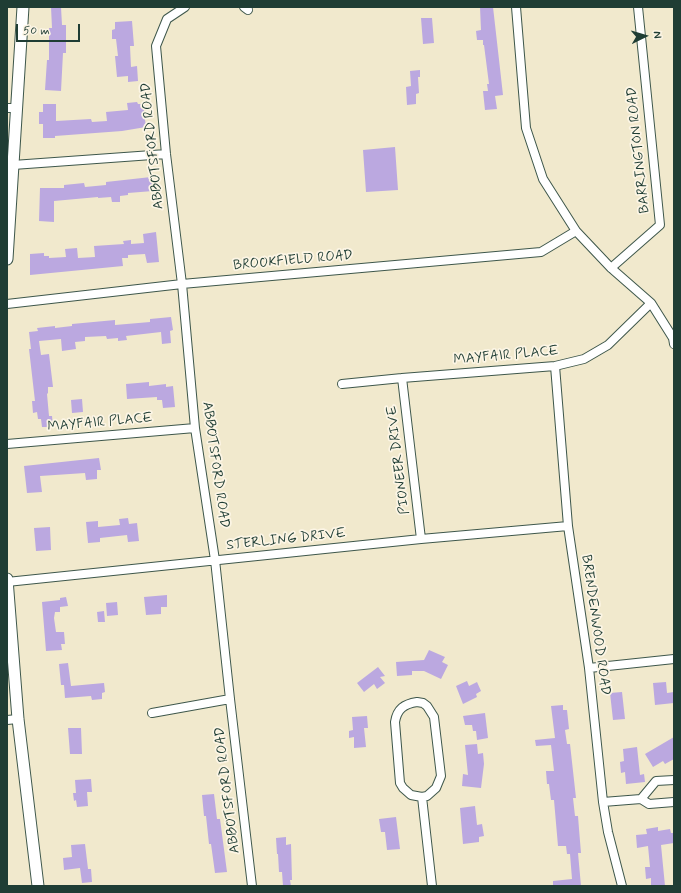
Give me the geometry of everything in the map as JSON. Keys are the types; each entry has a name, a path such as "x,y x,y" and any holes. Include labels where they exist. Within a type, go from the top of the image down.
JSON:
{"street":[{"path":"7,259 13,164 12,108 23,7"},
{"name":"ABBOTSFORD ROAD","path":"186,7 167,19 156,47 166,154 182,284 195,428 215,560 252,886"},
{"path":"516,7 526,128 543,179 576,231 611,268 651,303 673,338 674,344"},
{"name":"BARRINGTON ROAD","path":"611,268 660,226 638,7"},
{"path":"13,164 166,154"},
{"name":"BROOKFIELD ROAD","path":"7,304 182,284 541,252 576,231"},
{"name":"MAYFAIR PLACE","path":"342,384 555,366 584,359 608,345 651,303"},
{"name":"BRENDENWOOD ROAD","path":"555,366 568,526 589,668 603,802 608,832 622,886"},
{"name":"PIONEER DRIVE","path":"402,378 421,539"},
{"name":"MAYFAIR PLACE","path":"7,444 195,428"},
{"name":"STERLING DRIVE","path":"7,581 421,539 568,526"},
{"path":"7,581 18,719 38,886"},
{"path":"589,668 674,659"},
{"path":"152,712 230,699"},
{"path":"417,702 428,706 434,717 441,776 436,788 427,796 422,797 409,794 400,783 395,722 396,715 402,707 417,702"},
{"path":"7,720 18,719"},
{"path":"641,799 656,781 674,780"},
{"path":"422,797 432,886"},
{"path":"603,802 641,799 649,804 674,802"}],"building":[{"path":"51,7 61,7 62,25 66,25 66,53 63,53 61,91 45,90 47,60 49,60 49,28 52,28"},
{"path":"480,7 493,7 503,95 495,96 497,109 485,110 483,91 488,91 487,84 489,84 483,40 477,40 476,31 481,30"},
{"path":"421,18 432,18 434,43 423,44"},
{"path":"132,21 134,46 130,46 131,67 137,66 138,81 128,82 128,76 117,77 115,56 118,56 116,39 112,39 112,30 115,29 115,22"},
{"path":"420,70 420,77 418,77 419,93 416,94 416,104 407,105 406,87 411,86 410,71"},
{"path":"137,102 138,104 143,104 146,127 122,131 43,138 43,124 39,124 39,112 43,112 43,104 56,104 56,121 91,119 92,122 107,121 106,112 128,110 127,103"},
{"path":"395,147 398,190 366,192 363,150"},
{"path":"151,177 153,191 128,193 128,195 120,196 120,202 112,202 111,197 54,201 54,222 39,221 40,188 64,188 64,185 84,183 85,187 106,185 106,182"},
{"path":"156,232 159,262 147,263 145,254 128,255 128,258 122,258 123,266 30,275 30,254 44,253 44,256 49,256 49,258 66,257 65,249 77,248 78,258 95,257 94,246 124,244 123,241 131,240 131,244 144,243 143,234"},
{"path":"171,317 173,330 170,331 171,343 162,344 161,332 126,336 127,340 118,341 118,338 107,339 106,336 85,337 85,341 75,342 76,349 62,351 61,339 39,341 41,355 49,354 53,387 48,387 47,394 49,416 52,416 53,427 42,427 41,419 38,419 37,412 33,413 32,401 35,401 29,349 31,349 29,332 38,331 37,328 55,326 55,328 72,326 72,324 115,320 115,325 150,322 150,319"},
{"path":"149,382 149,386 166,384 166,387 173,386 175,407 163,408 162,400 157,400 157,397 127,399 126,384"},
{"path":"82,399 83,412 72,413 71,400"},
{"path":"99,458 101,470 97,470 97,479 86,480 85,473 40,476 42,492 27,493 24,466"},
{"path":"128,518 129,524 137,523 139,541 128,542 127,535 100,538 100,542 88,543 86,522 98,521 98,527 120,525 119,519"},
{"path":"50,527 51,550 36,551 34,528"},
{"path":"167,595 167,607 161,607 161,614 146,615 144,597"},
{"path":"66,597 68,606 60,607 60,612 55,612 54,618 56,632 64,632 65,644 61,644 62,650 46,651 42,602 60,600 60,598"},
{"path":"117,602 118,615 107,616 106,603"},
{"path":"104,611 105,622 98,622 97,612"},
{"path":"429,650 445,657 442,662 448,665 441,679 424,671 412,671 412,675 397,676 396,662 424,660"},
{"path":"68,663 71,686 104,683 105,692 102,693 102,699 92,700 91,696 65,698 64,685 61,685 59,664"},
{"path":"378,667 385,676 380,677 385,683 377,689 374,684 364,692 357,683"},
{"path":"467,681 469,686 477,682 481,691 476,694 477,697 463,704 456,686"},
{"path":"666,682 667,693 674,692 674,703 655,705 653,683"},
{"path":"622,692 625,719 613,720 610,693"},
{"path":"563,705 563,710 567,710 569,729 565,730 567,744 570,744 576,798 573,798 575,816 578,816 581,853 578,853 581,886 553,886 553,881 572,879 570,854 567,854 566,846 558,846 554,800 551,800 549,784 547,784 546,771 554,771 551,745 536,746 535,740 555,738 551,706"},
{"path":"485,713 488,738 477,740 476,731 473,731 472,725 465,725 463,716"},
{"path":"367,716 368,728 364,728 366,747 354,748 354,737 349,738 349,731 353,730 352,717"},
{"path":"68,728 81,728 82,754 70,754"},
{"path":"674,737 674,759 665,764 663,761 653,767 645,754"},
{"path":"477,744 478,754 483,753 484,764 481,788 462,786 463,774 468,775 465,745"},
{"path":"637,747 640,775 644,774 645,782 626,784 625,772 621,773 620,762 624,761 623,749"},
{"path":"91,779 92,792 87,792 88,806 77,807 76,800 74,801 73,793 76,793 75,780"},
{"path":"214,794 217,819 220,819 227,872 215,873 211,844 209,844 206,816 204,816 202,795"},
{"path":"475,806 477,825 482,824 484,836 479,837 479,842 463,844 460,808"},
{"path":"396,817 400,849 387,850 385,832 381,832 379,819"},
{"path":"658,827 658,831 670,829 671,833 674,833 674,843 661,845 665,886 651,886 651,878 646,879 645,867 650,867 648,846 637,848 636,835 647,834 646,829"},
{"path":"286,837 286,845 291,844 291,886 283,886 282,872 279,872 277,854 276,838"},
{"path":"85,844 88,869 91,869 92,882 82,883 80,868 64,870 63,858 72,857 71,845"}]}
